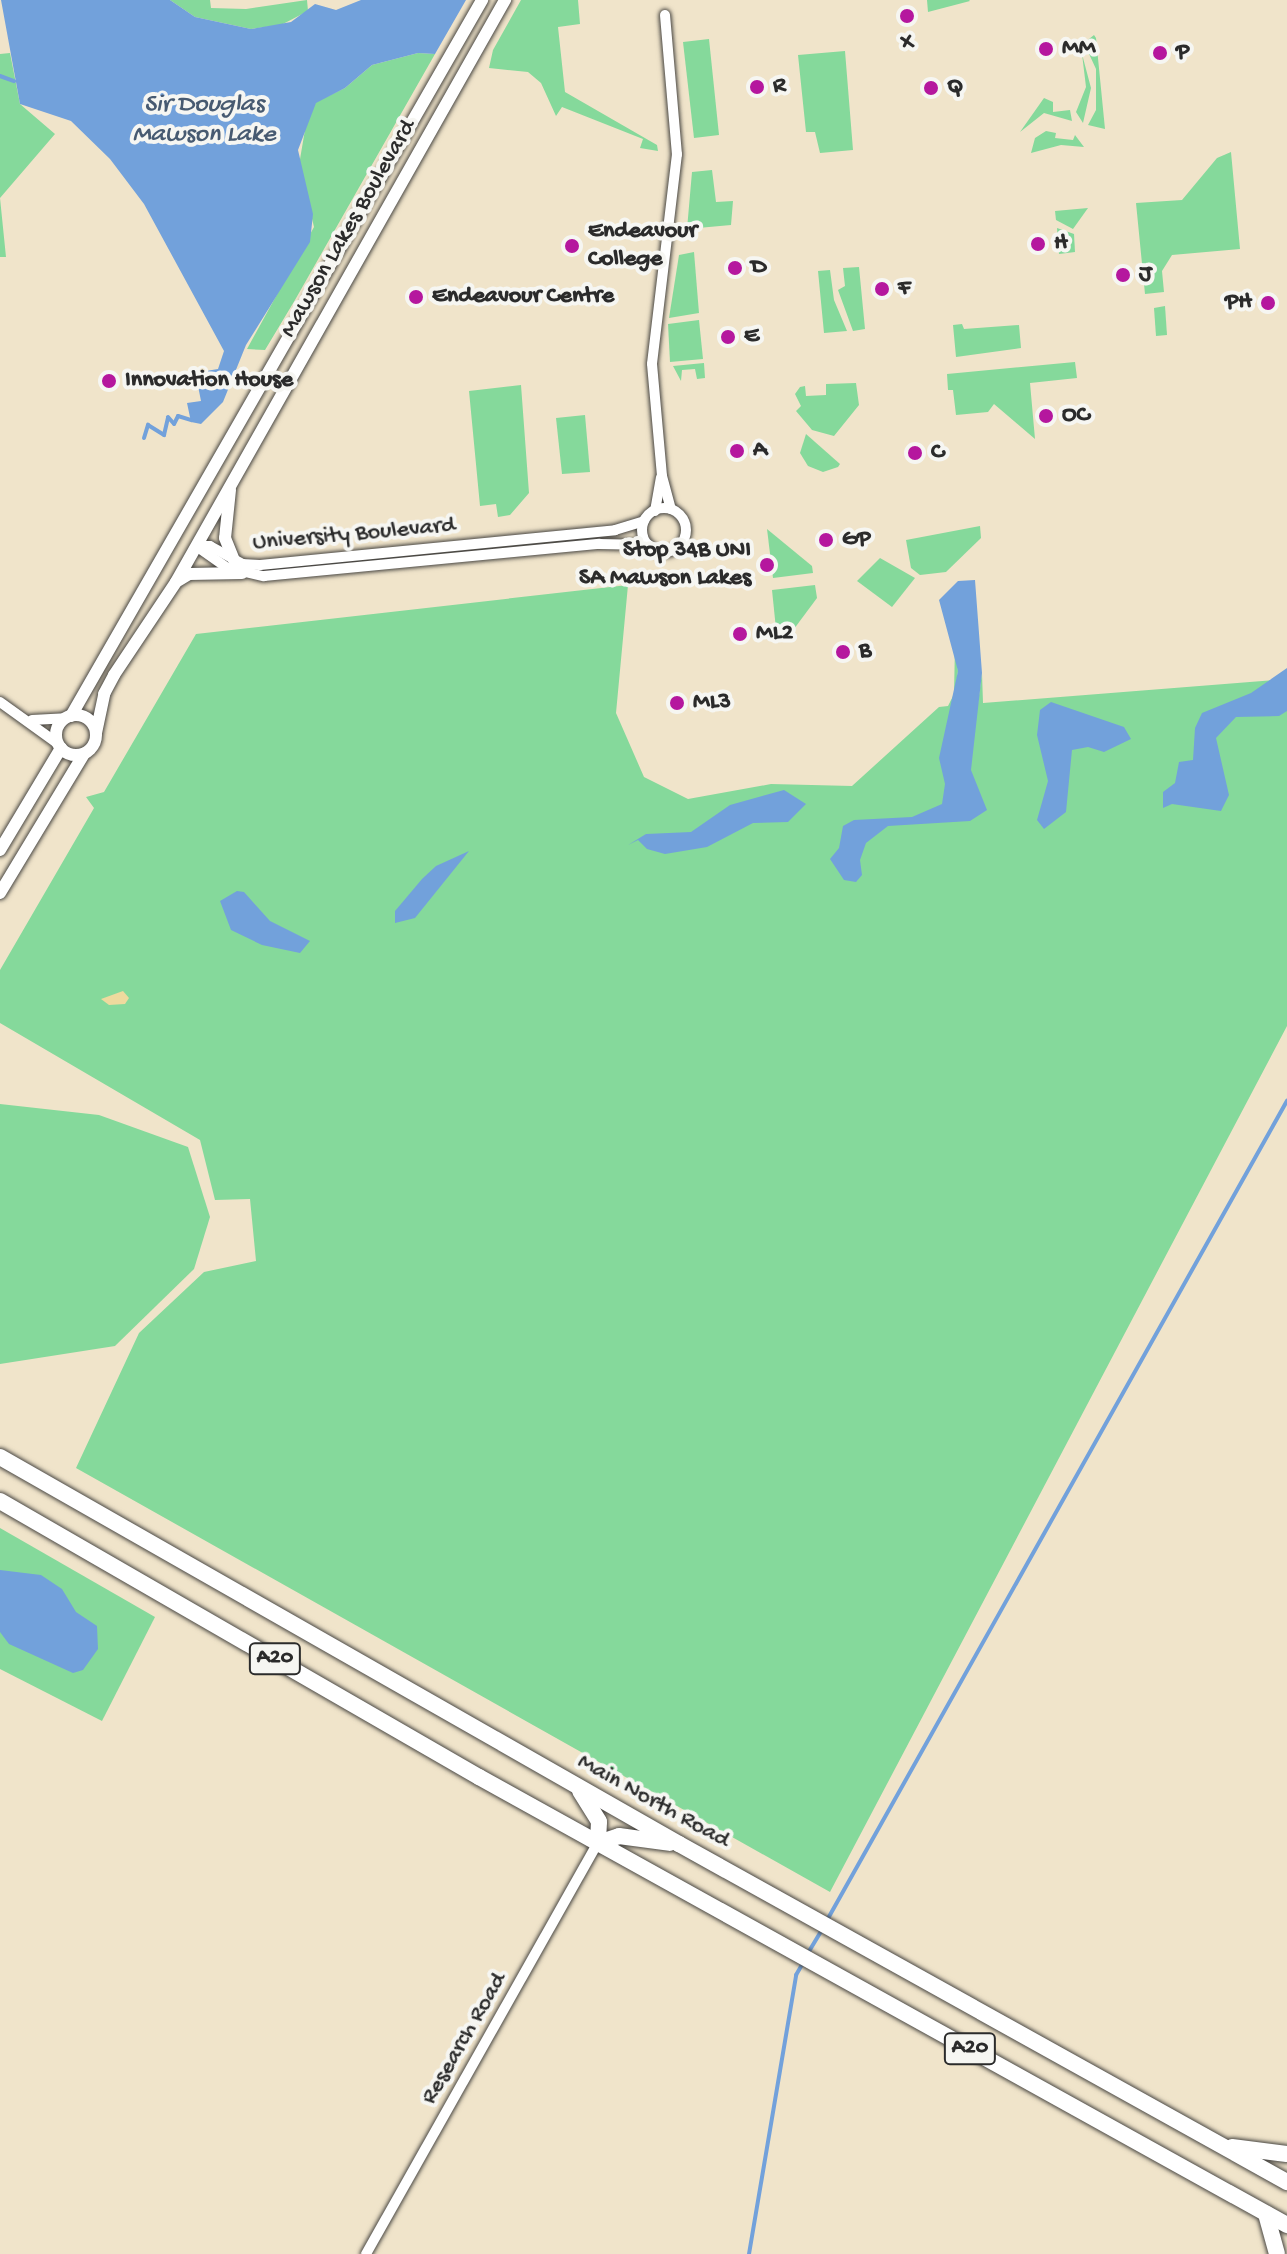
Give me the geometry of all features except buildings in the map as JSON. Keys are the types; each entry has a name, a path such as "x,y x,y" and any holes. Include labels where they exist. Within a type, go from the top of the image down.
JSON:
{"highway":[{"name":"Main North Road","path":"0,1457 679,1844 1287,2182"},
{"name":"A20","path":"0,1501 797,1955 1287,2225"},
{"path":"578,1787 599,1822 598,1843 619,1836 679,1844"},
{"path":"1227,2147 1287,2154"},
{"path":"1266,2213 1277,2254"}],"street":[{"name":"Mawson Lakes Boulevard","path":"68,717 179,535 482,0"},
{"name":"Mawson Lakes Boulevard","path":"96,733 109,685 176,582 233,475 505,0"},
{"path":"665,15 677,154 653,326 662,476 671,509 686,527 682,543 664,552 649,545 644,521 655,511 671,509"},
{"path":"233,475 224,520 234,560"},
{"path":"655,511 662,476"},
{"name":"University Boulevard","path":"196,546 210,546 250,565 615,530 644,521"},
{"path":"179,535 196,546"},
{"name":"University Boulevard","path":"196,546 242,573 281,576 608,543 649,545"},
{"path":"176,582 189,574 242,573"},
{"path":"0,702 32,720 59,746 84,754"},
{"path":"0,850 59,746 57,729 68,717"},
{"path":"0,893 96,733 85,717 32,720"},
{"name":"Research Road","path":"366,2254 598,1843"}],"green space":[{"path":"170,0 210,0 211,8 246,9 307,0 308,11 281,25 251,29 195,17"},
{"path":"521,0 578,0 580,24 558,27 565,92 657,145 658,151 640,148 643,139 562,107 556,116 541,83 528,72 489,68 493,50"},
{"path":"927,0 969,0 970,1 928,12"},
{"path":"1094,35 1105,129 1088,125 1096,110 1096,69 1084,43"},
{"path":"709,39 719,135 694,138 683,42"},
{"path":"845,51 853,150 820,153 815,132 806,132 798,55"},
{"path":"10,53 20,104 55,134 0,198 0,54"},
{"path":"418,53 435,54 295,300 265,350 247,349 314,227 299,165 307,118 316,102 345,88 372,65"},
{"path":"1082,54 1091,88 1083,123 1076,112 1086,87"},
{"path":"1044,98 1053,102 1053,112 1070,110 1072,121 1044,113 1020,132"},
{"path":"1046,131 1056,133 1055,138 1073,140 1075,135 1084,147 1061,145 1031,153 1035,138"},
{"path":"1231,152 1240,249 1172,255 1162,271 1164,292 1145,294 1136,203 1182,200 1217,158"},
{"path":"712,170 716,202 733,201 731,225 687,229 692,172"},
{"path":"0,198 6,257 0,257"},
{"path":"1088,208 1073,229 1056,220 1055,211"},
{"path":"1057,228 1074,234 1075,252 1059,254"},
{"path":"694,252 699,313 669,318 679,255"},
{"path":"859,267 865,329 853,331 838,290 845,286 843,268"},
{"path":"830,270 834,300 847,331 824,333 818,271"},
{"path":"1165,306 1167,335 1156,336 1154,308"},
{"path":"699,320 703,359 670,362 668,324"},
{"path":"962,324 964,329 1019,325 1021,348 956,357 953,325"},
{"path":"1075,362 1077,378 1030,383 1035,439 994,404 988,412 956,415 953,390 948,390 947,374"},
{"path":"704,363 705,378 697,379 695,369 682,370 681,381 673,366"},
{"path":"856,383 859,405 834,436 812,430 796,411 801,406 795,394 800,387 805,386 806,396 826,395 826,384"},
{"path":"521,385 529,493 510,515 498,517 496,504 480,506 469,391"},
{"path":"585,415 590,472 562,474 556,418"},
{"path":"806,434 840,464 838,467 823,472 808,466 800,453"},
{"path":"980,526 981,538 946,572 920,575 911,568 906,540"},
{"path":"767,529 812,566 813,573 773,578"},
{"path":"880,558 915,578 892,607 857,581"},
{"path":"628,585 616,713 644,777 688,799 771,784 852,786 939,707 948,706 954,694 955,644 958,671 953,705 978,703 982,673 983,703 1287,679 1287,1026 830,1892 76,1468 139,1333 204,1272 256,1261 250,1199 215,1200 200,1140 0,1023 0,970 94,808 86,797 104,792 196,634"},
{"path":"815,585 817,598 788,637 776,629 772,590"},
{"path":"0,1104 99,1115 188,1147 210,1217 194,1269 115,1346 0,1364"},
{"path":"0,1528 155,1617 102,1721 0,1669"}],"sand":[{"path":"123,991 129,998 125,1004 109,1005 101,999"}],"water":[{"name":"Sir Douglas Mawson Lake","path":"1,0 170,0 195,17 251,29 291,22 315,4 336,10 361,0 466,0 435,54 418,53 372,65 345,88 316,103 298,150 313,214 310,242 246,345 223,402 201,424 191,422 187,403 201,401 198,386 208,383 206,371 218,369 224,351 144,204 110,159 71,121 20,104"},
{"path":"975,580 982,673 971,770 987,810 970,821 888,826 866,843 860,860 862,875 856,882 844,880 830,859 839,848 843,826 854,820 912,817 942,804 945,784 939,758 958,671 939,600 958,581"},
{"path":"1287,668 1287,711 1279,716 1236,717 1216,738 1229,795 1221,811 1172,804 1163,808 1163,792 1175,783 1179,762 1193,760 1195,728 1202,713 1251,693"},
{"path":"1051,702 1124,727 1131,739 1104,752 1088,747 1072,750 1066,812 1044,829 1037,820 1048,781 1037,735 1040,710"},
{"path":"784,790 806,804 788,822 753,823 707,847 665,854 647,849 638,840 628,845 646,834 691,832 730,805"},
{"path":"469,851 415,918 395,923 395,911 422,879 436,866"},
{"path":"237,891 244,892 270,921 310,941 300,953 262,945 231,930 220,901"},
{"path":"0,1570 41,1575 62,1589 76,1612 97,1626 98,1649 83,1670 73,1673 9,1644 0,1632"}],"waterway":[{"path":"0,76 14,81"},
{"path":"144,438 148,425 164,435 168,417 174,424 178,416 191,420"},
{"path":"826,1922 1287,1101"},
{"path":"808,1953 822,1930"},
{"path":"749,2254 796,1975 804,1961"}],"place":[{"name":"X","path":"907,16"},
{"name":"MM","path":"1046,49"},
{"name":"P","path":"1160,53"},
{"name":"R","path":"757,87"},
{"name":"Q","path":"931,88"},
{"name":"H","path":"1038,244"},
{"name":"Endeavour College","path":"572,246"},
{"name":"D","path":"735,268"},
{"name":"J","path":"1123,275"},
{"name":"F","path":"882,289"},
{"name":"Endeavour Centre","path":"416,297"},
{"name":"PH","path":"1268,303"},
{"name":"E","path":"728,337"},
{"name":"Innovation House","path":"109,381"},
{"name":"OC","path":"1046,416"},
{"name":"A","path":"737,451"},
{"name":"C","path":"915,453"},
{"name":"GP","path":"826,540"},
{"name":"Stop 34B UNI SA Mawson Lakes","path":"767,565"},
{"name":"ML2","path":"740,634"},
{"name":"B","path":"843,652"},
{"name":"ML3","path":"677,703"}]}
